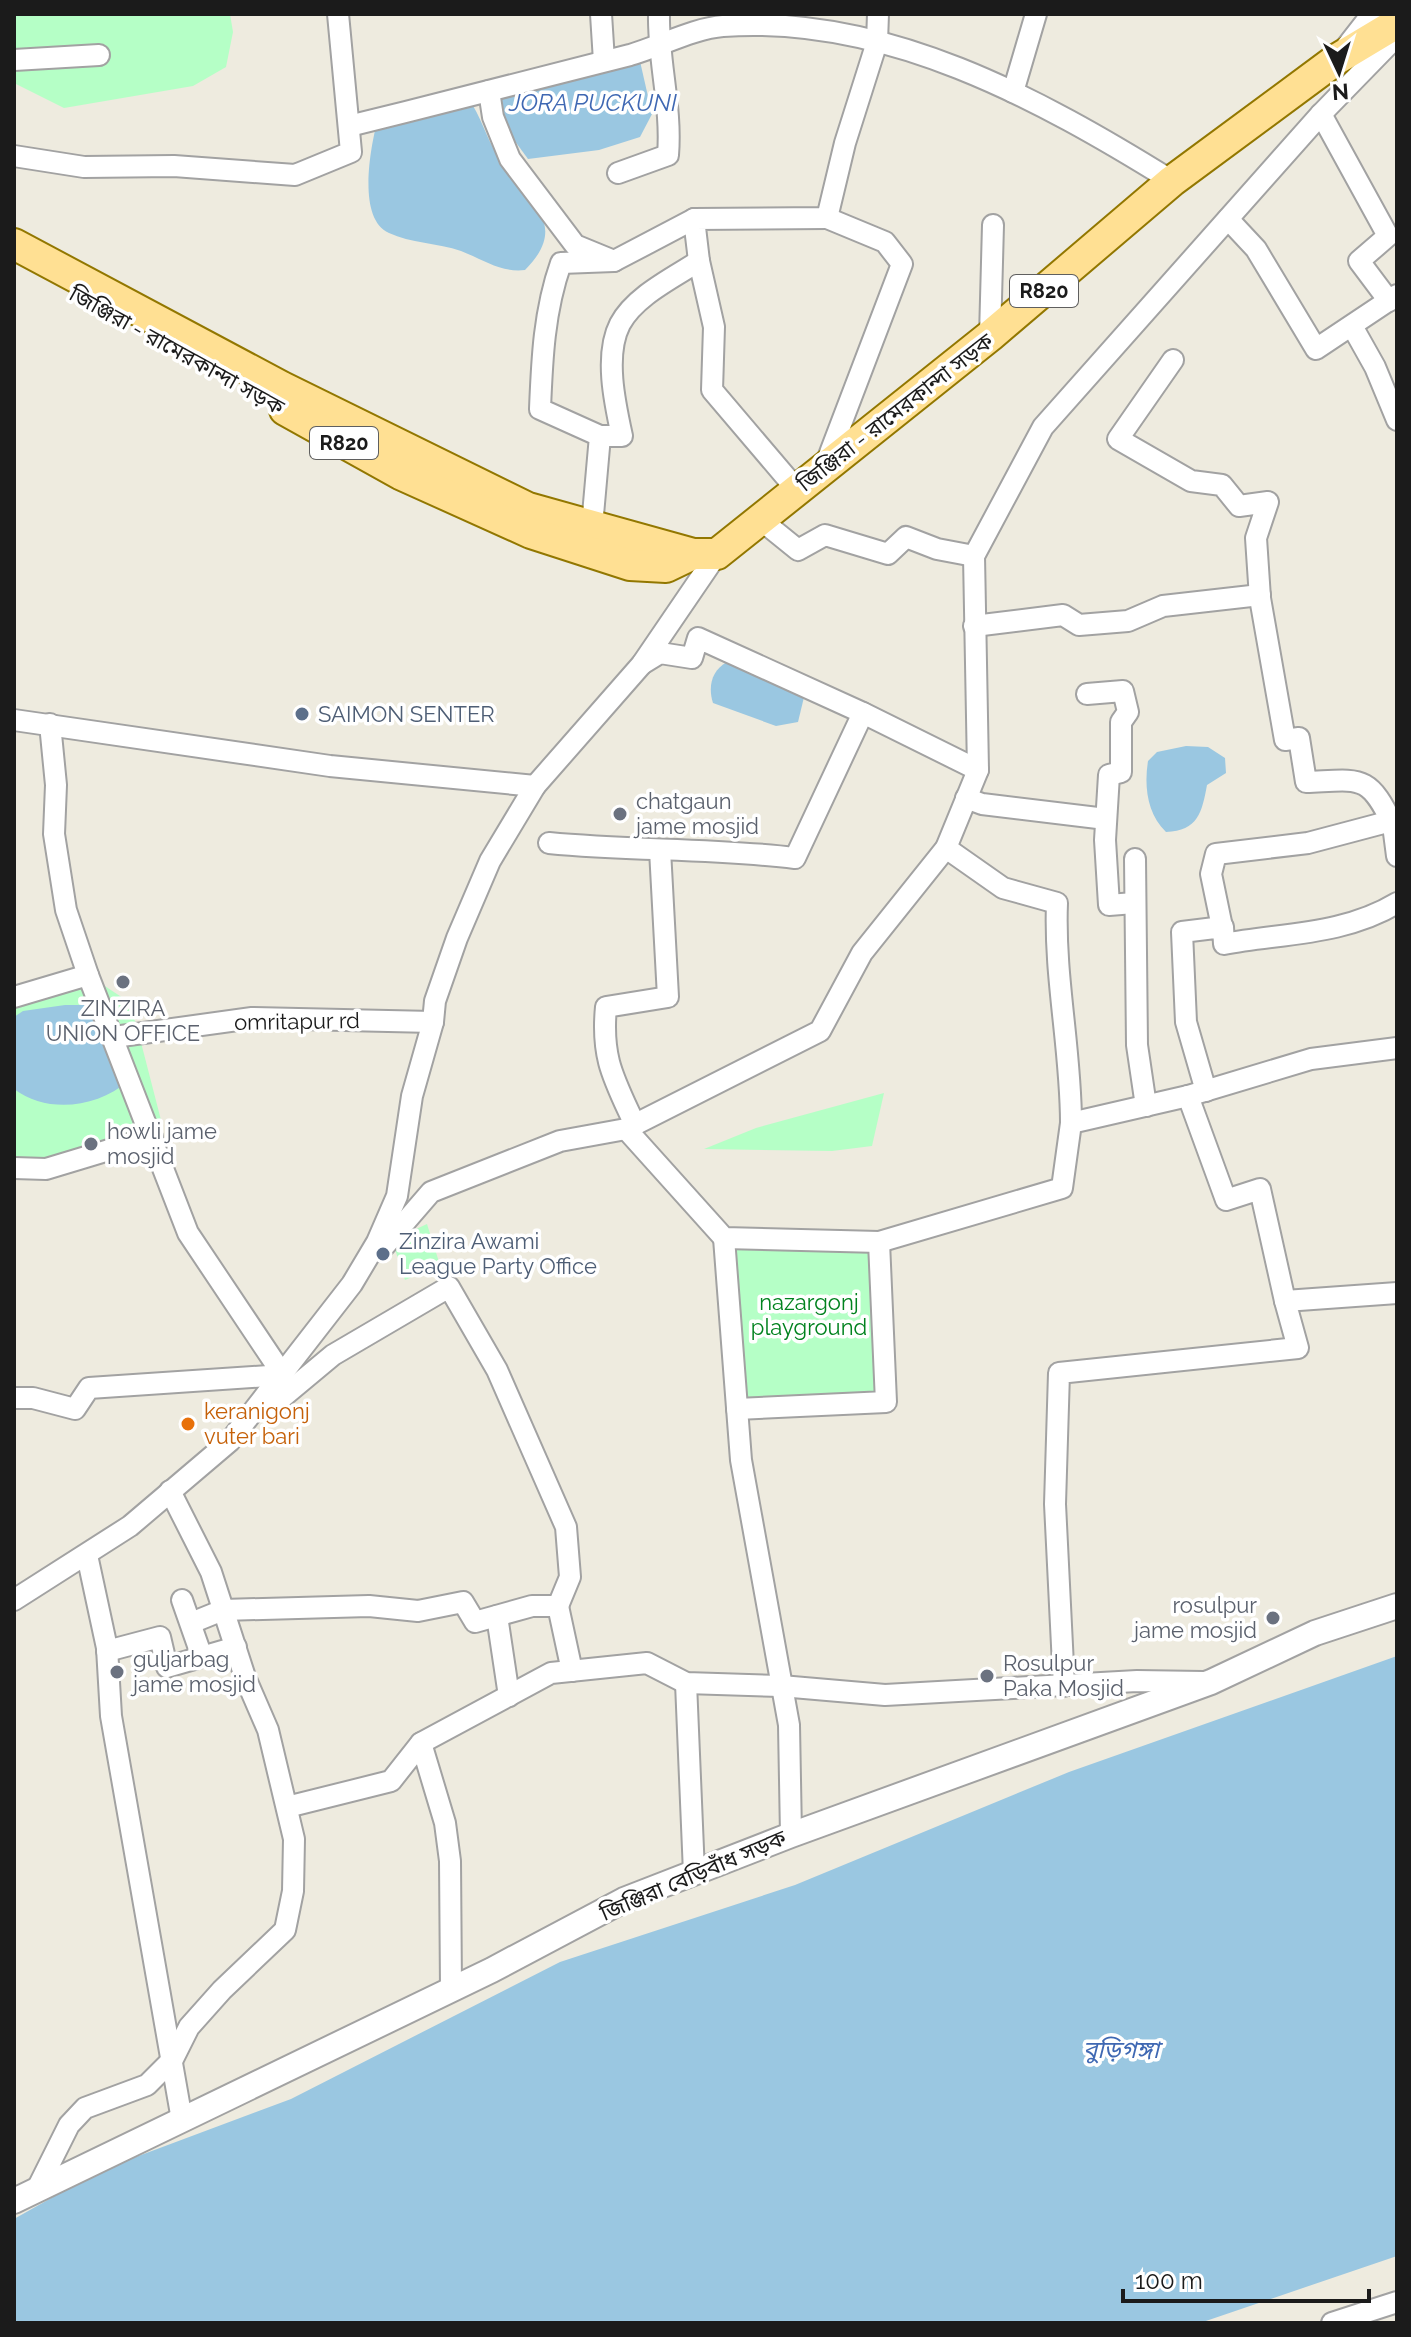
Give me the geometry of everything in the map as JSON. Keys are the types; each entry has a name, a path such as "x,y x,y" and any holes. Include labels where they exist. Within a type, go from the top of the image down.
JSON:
{"main road":[{"name":"জিঞ্জিরা - রামেরকান্দা সড়ক","path":"14,244 72,284 400,474 531,533 630,565 666,567 705,554 761,520 990,336 1172,181 1337,59 1397,23"},
{"name":"জিঞ্জিরা - রামেরকান্দা সড়ক","path":"14,261 72,284 528,508 705,554"}],"street":[{"path":"14,156 84,167 174,166 295,175 351,152 338,14"},
{"path":"601,14 604,61"},
{"path":"618,173 668,155 671,122 658,47 659,14"},
{"path":"827,218 845,143 877,42 878,14"},
{"path":"1013,92 1036,14"},
{"path":"1337,59 1372,14"},
{"path":"349,126 658,47 720,26 799,20 877,42 1013,92 1084,126 1172,181"},
{"path":"230,1441 283,1375 307,1338 431,1192 560,1141 631,1127 820,1031 862,953 946,848 978,770 974,556 1043,427 1321,114 1397,36"},
{"path":"14,60 99,55"},
{"path":"489,91 493,117 510,159 575,245 614,261"},
{"path":"1228,219 1256,249 1316,349 1393,298 1359,261 1388,236 1321,114"},
{"path":"699,261 643,298 620,325 610,383 622,436 600,436 540,409 542,352 550,295 561,263 614,261 694,219 827,218 885,242 902,264 825,466"},
{"path":"694,219 699,261 714,327 712,390 797,490"},
{"path":"990,336 993,225"},
{"path":"1352,326 1375,367 1397,420"},
{"path":"1173,360 1118,439 1191,481 1222,485 1239,506 1268,502 1256,538 1260,595 1285,740 1299,738 1306,782 1356,780 1377,791 1394,823 1397,856"},
{"path":"592,526 600,436"},
{"path":"761,520 798,550 825,535 888,554 906,537 937,549 974,556"},
{"path":"352,1284 377,1242 397,1196 412,1096 433,1022 435,1001 457,938 490,861 535,786 642,664 705,554"},
{"path":"974,626 1063,615 1079,625 1128,621 1163,606 1260,595"},
{"path":"642,664 660,653 692,658 698,638 863,713 978,770"},
{"path":"1087,694 1123,691 1128,712 1121,722 1121,772 1109,775 1106,819 1109,905 1134,903"},
{"path":"549,843 750,852 795,858 863,713"},
{"path":"14,720 330,766 535,786"},
{"path":"50,724 56,785 54,834 66,910 88,975 188,1233 283,1375"},
{"path":"966,798 982,804 1106,819"},
{"path":"1394,823 1308,843 1216,854 1211,874 1224,944 1330,930 1376,916 1397,903"},
{"path":"724,1238 879,1242 1062,1188 1071,1123 1071,1073 1055,945 1057,903 1003,888 946,848"},
{"path":"660,850 668,997 606,1007 603,1040 609,1069 631,1127 724,1238 741,1460 789,1725 791,1835"},
{"path":"1135,859 1137,1045 1146,1106"},
{"path":"1064,1686 1055,1504 1059,1373 1298,1348 1260,1189 1226,1200 1197,1094 1186,1022 1182,932 1222,927"},
{"path":"14,997 88,975"},
{"name":"omritapur rd","path":"114,1037 252,1018 433,1022"},
{"path":"1071,1123 1197,1094 1311,1059 1397,1048"},
{"path":"14,1168 46,1169 152,1137"},
{"path":"737,1409 886,1402 879,1242"},
{"path":"14,1600 130,1526 333,1355 449,1287 497,1370 566,1527 570,1577 558,1606 572,1671"},
{"path":"1285,1301 1397,1293"},
{"path":"14,1398 33,1398 75,1409 89,1388 283,1375"},
{"path":"37,2189 69,2125 85,2108 147,2085 173,2059 189,2027 222,1990 285,1930 295,1874 287,1807 268,1730 211,1572 170,1491"},
{"path":"87,1555 107,1651 112,1724 182,2120"},
{"path":"182,1600 202,1657"},
{"path":"191,1623 223,1610 369,1606 418,1611 463,1602 475,1622 532,1606 558,1606"},
{"name":"জিঞ্জিরা বেড়িবাঁধ সড়ক","path":"14,2201 451,1989 624,1900 791,1835 1211,1682 1315,1633 1397,1606"},
{"path":"497,1616 509,1696"},
{"path":"107,1651 160,1637 167,1667 236,1647"},
{"path":"287,1807 391,1781 421,1743 551,1673 647,1663 686,1683 781,1686 885,1695 1137,1681 1211,1682"},
{"path":"686,1683 694,1873"},
{"path":"421,1743 445,1823 450,1861 451,1989"},
{"path":"1332,2323 1397,2302"}],"green space":[{"path":"14,14 230,14 233,32 226,67 193,86 64,108 14,83"},
{"path":"88,975 123,998 136,1023 162,1124 132,1148 113,1154 94,1158 14,1161 14,997"},
{"path":"884,1093 872,1146 832,1151 704,1149 756,1128"},
{"path":"427,1224 440,1265 405,1280 392,1240"},
{"name":"nazargonj playground","path":"724,1238 879,1242 886,1402 737,1409"}],"water":[{"name":"JORA PUCKUNI","path":"637,48 652,114 640,137 599,150 528,159 506,129 493,99 528,71 587,56"},
{"path":"468,98 497,155 539,210 544,223 545,237 539,253 525,270 500,267 461,251 389,233 379,225 372,212 368,180 378,118"},
{"path":"727,662 805,693 798,722 776,726 713,703 712,680 717,670"},
{"path":"1186,746 1208,747 1225,758 1226,773 1207,785 1203,804 1192,824 1166,832 1155,817 1148,799 1148,761 1157,752"},
{"path":"86,1005 97,1018 128,1081 116,1090 87,1102 56,1105 27,1097 14,1089 14,1017 23,1011"},
{"name":"বুড়িগঙ্গা","path":"1397,1656 1397,2256 1200,2323 14,2323 14,2219 101,2170 291,2099 560,1962 795,1885 1069,1772"}],"place":[{"name":"SAIMON SENTER","path":"302,714"},
{"name":"chatgaun jame mosjid","path":"620,814"},
{"name":"ZINZIRA UNION OFFICE","path":"123,982"},
{"name":"howli jame mosjid","path":"91,1144"},
{"name":"Zinzira Awami League Party Office","path":"383,1254"},
{"name":"keranigonj vuter bari","path":"188,1424"},
{"name":"rosulpur jame mosjid","path":"1273,1618"},
{"name":"guljarbag jame mosjid","path":"117,1672"},
{"name":"Rosulpur Paka Mosjid","path":"987,1676"}]}
